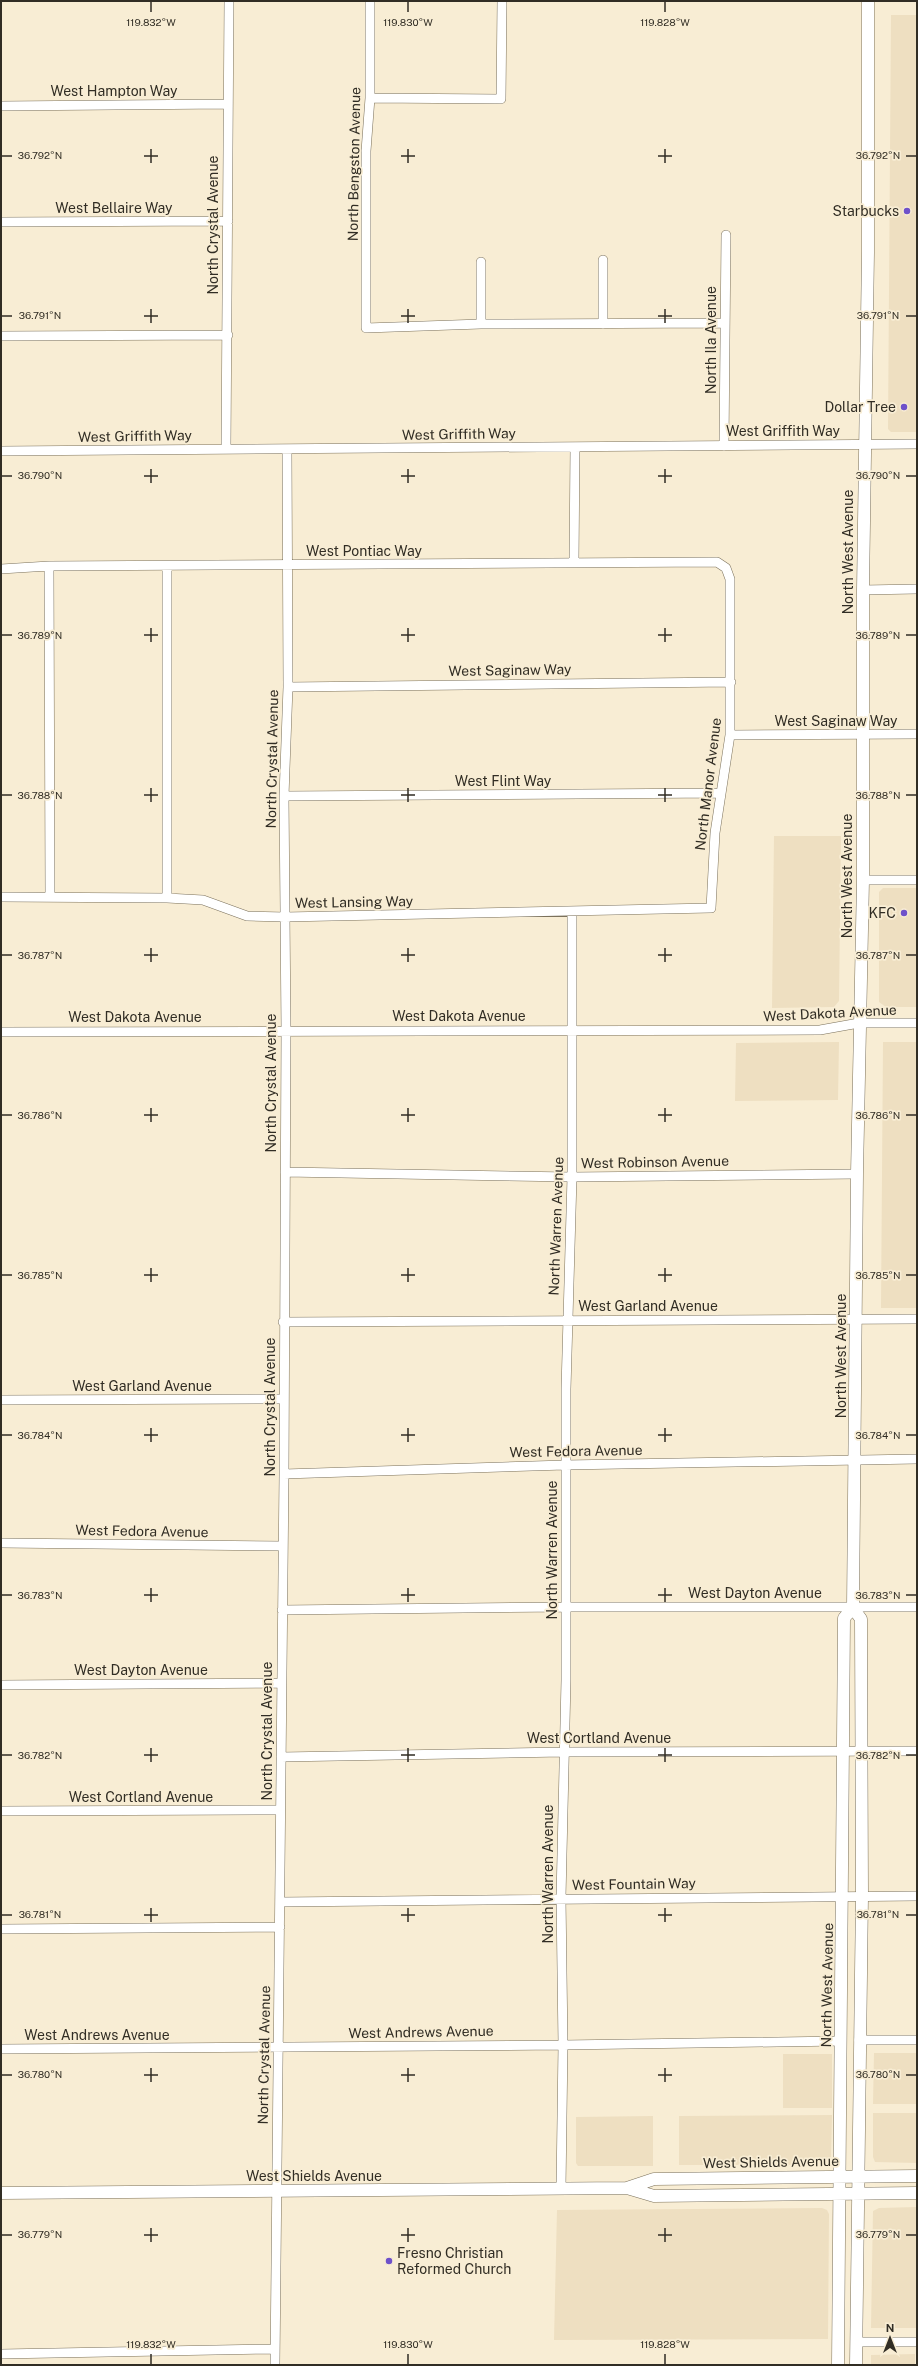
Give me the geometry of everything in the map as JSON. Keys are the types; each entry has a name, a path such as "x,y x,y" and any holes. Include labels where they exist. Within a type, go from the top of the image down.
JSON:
{"main road":[{"name":"North West Avenue","path":"856,2365 862,1896 860,1751 861,1619 853,1608 859,1023 863,880 862,590 868,252 868,1"},
{"name":"North West Avenue","path":"838,2365 843,1896 844,1618 853,1608"},
{"name":"West Shields Avenue","path":"627,2188 654,2179 917,2176"},
{"name":"West Shields Avenue","path":"1,2193 627,2188 654,2196 917,2194"}],"street":[{"name":"North Crystal Avenue","path":"226,449 228,335 227,104 229,1"},
{"name":"North Bengston Avenue","path":"370,1 370,98 366,151 366,328 481,324"},
{"path":"370,98 501,99 502,1"},
{"name":"West Hampton Way","path":"1,106 227,104"},
{"name":"West Bellaire Way","path":"1,222 228,221"},
{"name":"North Ila Avenue","path":"724,446 726,235"},
{"path":"603,260 603,324"},
{"path":"481,262 481,324 725,323"},
{"path":"1,336 228,335"},
{"name":"West Griffith Way","path":"1,451 917,444"},
{"path":"574,563 575,447"},
{"name":"North Crystal Avenue","path":"275,2365 275,2191 280,1927 280,1683 284,1474 283,1322 286,1030 284,796 288,687 286,565 287,449"},
{"name":"West Pontiac Way","path":"1,569 49,566 712,561 726,568"},
{"path":"49,566 50,897"},
{"path":"167,898 168,566"},
{"name":"North Manor Avenue","path":"711,908 715,832 730,735 730,588 726,568"},
{"path":"862,590 917,589"},
{"name":"West Saginaw Way","path":"288,687 731,682"},
{"name":"West Saginaw Way","path":"730,735 917,734"},
{"name":"West Flint Way","path":"284,796 721,794"},
{"path":"863,880 917,880"},
{"name":"West Lansing Way","path":"1,897 167,898 203,900 248,916 285,917 711,908"},
{"name":"North Warren Avenue","path":"561,2188 563,2045 561,1898 566,1607 565,1465 567,1320 572,1177 572,912"},
{"name":"West Dakota Avenue","path":"1,1032 286,1030 820,1030 859,1023 917,1023"},
{"name":"West Robinson Avenue","path":"284,1172 572,1177 857,1174"},
{"name":"West Garland Avenue","path":"283,1322 917,1319"},
{"name":"West Garland Avenue","path":"1,1400 283,1399"},
{"name":"West Fedora Avenue","path":"284,1474 565,1465 917,1459"},
{"name":"West Fedora Avenue","path":"1,1543 283,1546"},
{"name":"West Dayton Avenue","path":"282,1610 566,1607 917,1608"},
{"name":"West Dayton Avenue","path":"1,1685 280,1683"},
{"name":"West Cortland Avenue","path":"281,1757 563,1752 917,1750"},
{"name":"West Cortland Avenue","path":"1,1811 280,1810"},
{"name":"West Fountain Way","path":"280,1902 561,1898 917,1896"},
{"path":"1,1929 280,1927"},
{"name":"West Andrews Avenue","path":"1,2049 563,2045 841,2040"},
{"path":"859,2040 917,2040"},
{"path":"856,2342 917,2342"},
{"path":"1,2354 274,2349"}],"shaded area":[{"path":"891,15 917,15 917,432 891,432 888,429"},
{"path":"774,836 841,836 839,1001 834,1007 772,1008"},
{"path":"883,888 917,888 917,1007 886,1007 879,1002 879,892"},
{"path":"839,1042 838,1100 735,1101 736,1043"},
{"path":"883,1042 917,1042 917,1308 881,1308"},
{"path":"874,2053 917,2053 917,2104 873,2104"},
{"path":"783,2054 832,2054 832,2108 783,2108"},
{"path":"873,2113 917,2113 917,2163 875,2162 873,2157"},
{"path":"832,2115 831,2159 825,2165 679,2165 679,2116"},
{"path":"653,2116 653,2166 578,2166 576,2163 576,2117"},
{"path":"917,2207 917,2328 871,2328 873,2211 879,2208"},
{"path":"822,2208 827,2210 829,2214 828,2339 554,2340 557,2210"},
{"path":"915,2354 915,2365 871,2365 871,2355"}],"place":[{"name":"Starbucks","path":"907,211"},
{"name":"Dollar Tree","path":"904,407"},
{"name":"KFC","path":"904,913"},
{"name":"Fresno Christian Reformed Church","path":"389,2261"}]}
